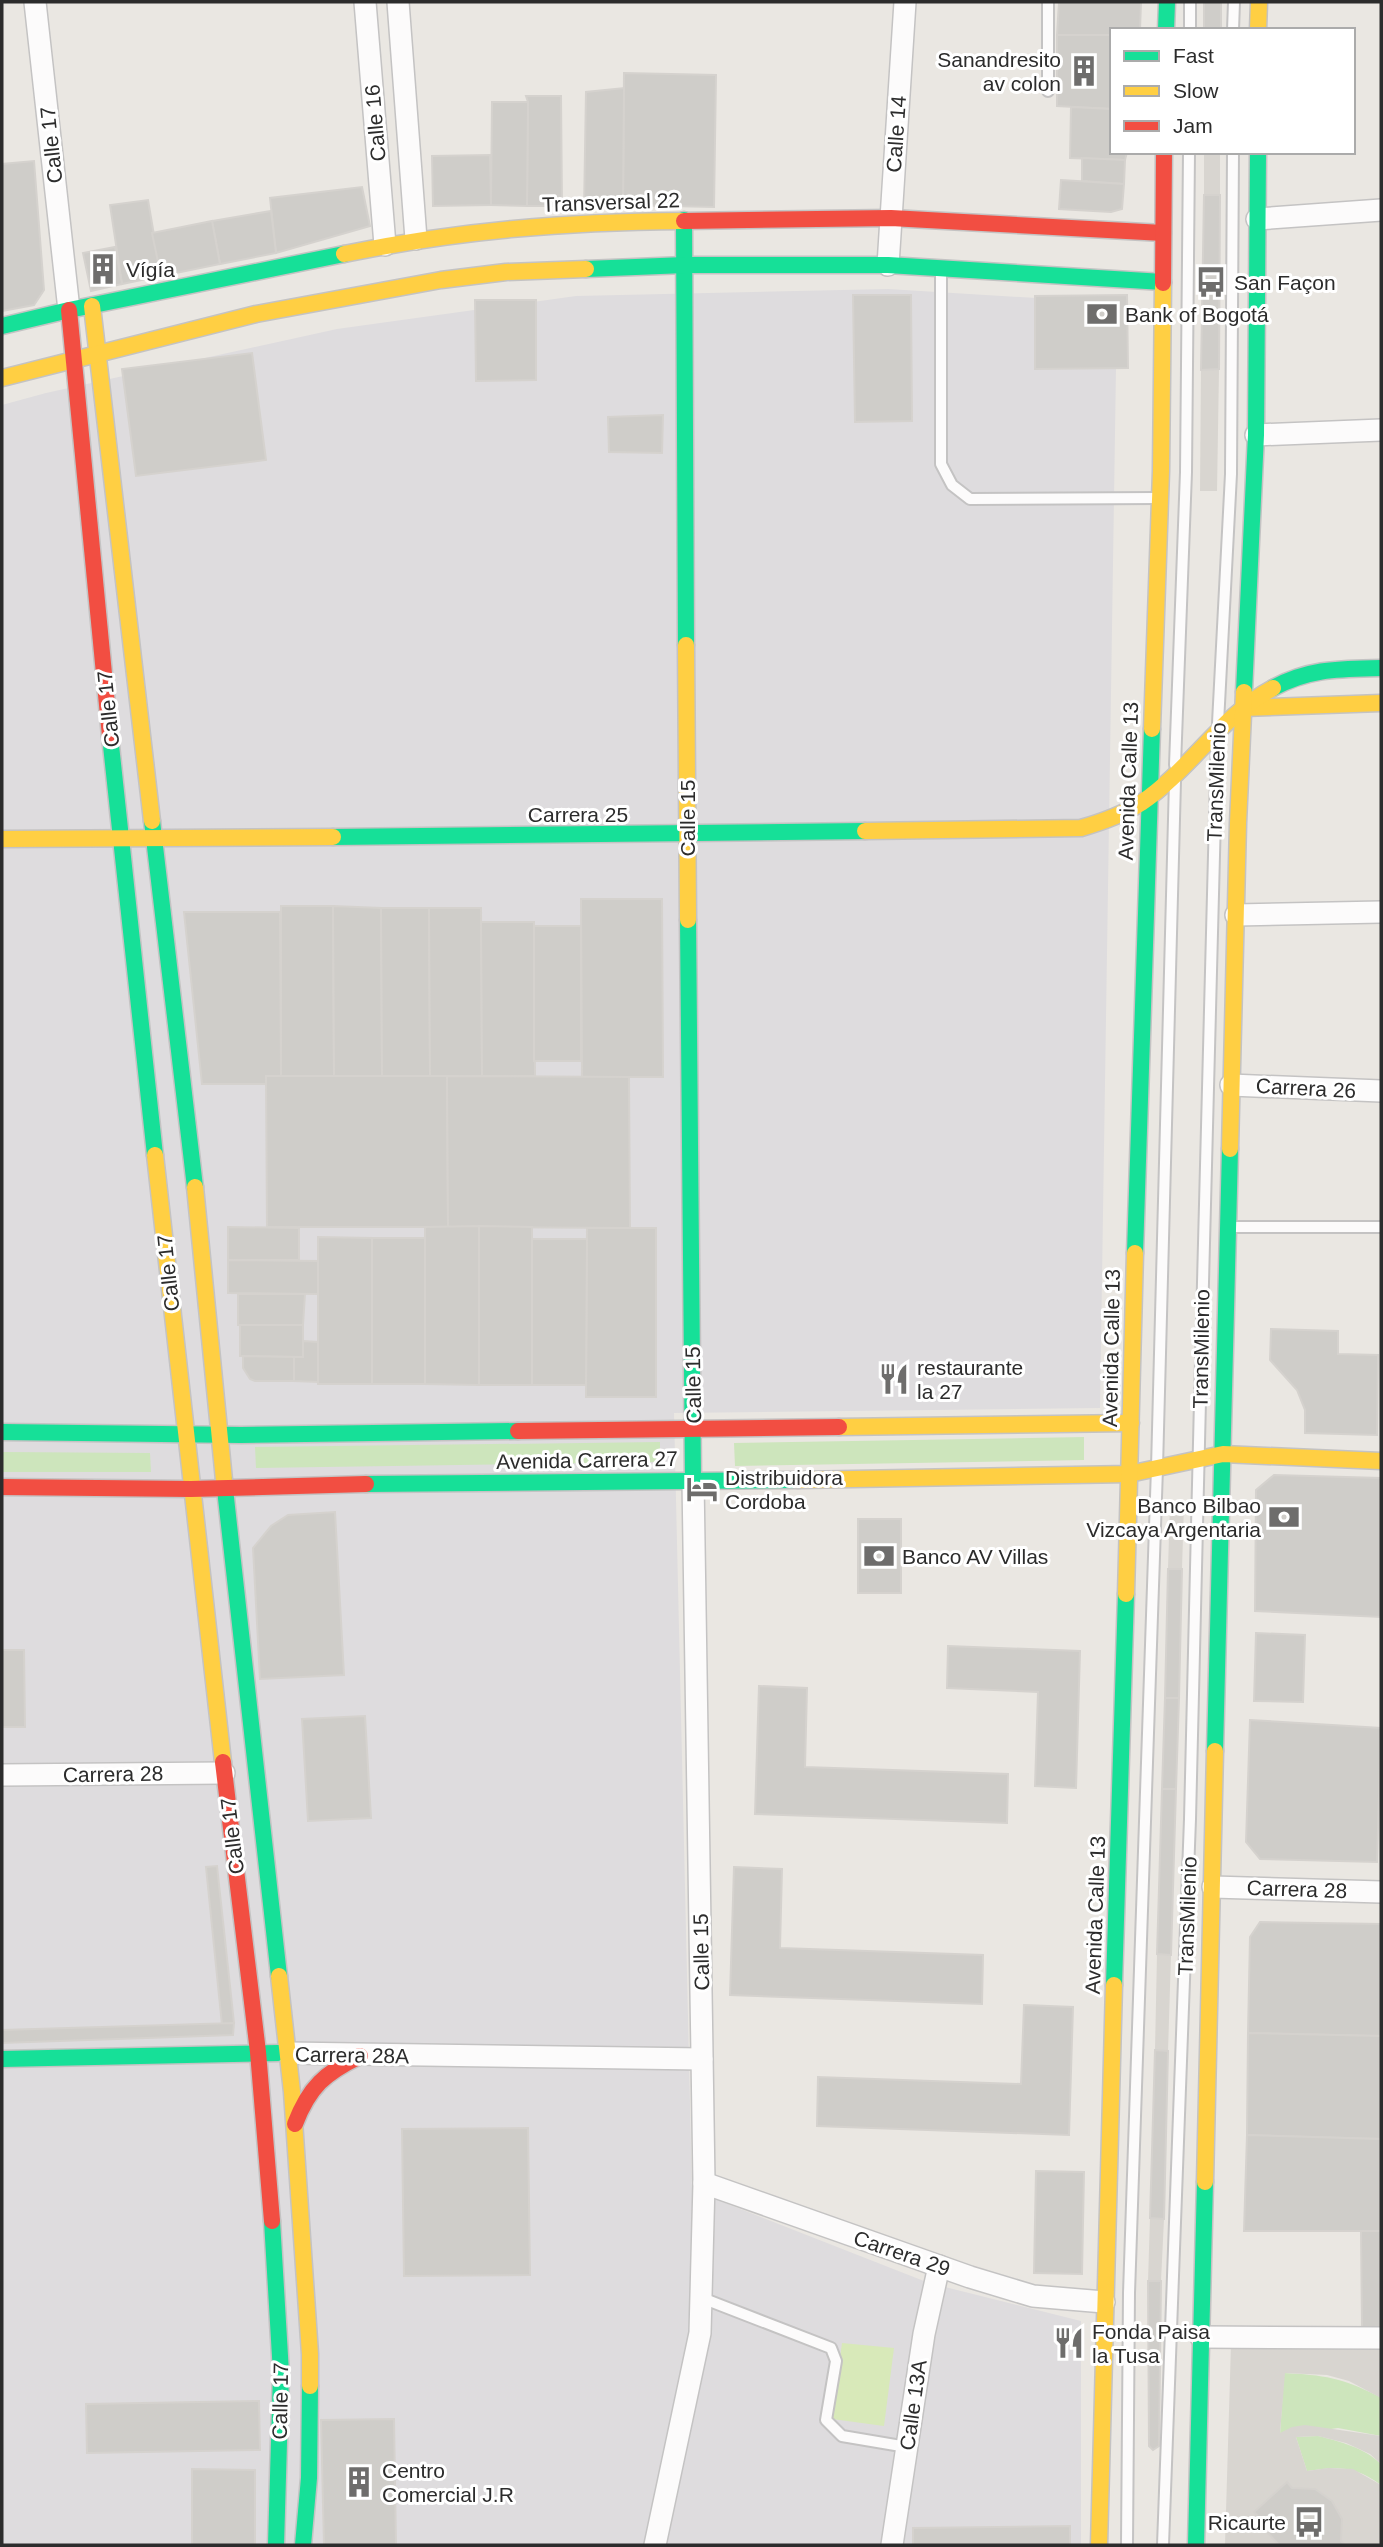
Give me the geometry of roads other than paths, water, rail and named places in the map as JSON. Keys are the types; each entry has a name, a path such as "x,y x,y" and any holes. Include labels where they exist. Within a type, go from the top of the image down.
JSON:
{"street":[{"name":"Calle 17","path":"34,2 69,310 120,838 191,1489 258,2052 275,2252 281,2373 276,2545"},
{"name":"Calle 16","path":"365,2 385,245"},
{"name":"Calle 16","path":"398,2 416,239"},
{"name":"Calle 14","path":"888,265 905,2"},
{"path":"1166,28 1167,2"},
{"path":"1258,28 1259,2"},
{"name":"Avenida Calle 13","path":"1099,2545 1137,1135 1160,498 1164,154"},
{"path":"1196,2545 1231,1085 1243,708 1256,435 1258,154"},
{"path":"1257,219 1381,210"},
{"name":"Transversal 22","path":"2,326 385,245 484,230 589,222 891,218 1163,233"},
{"name":"Calle 15","path":"655,2545 700,2333 704,2183 693,1480 684,220"},
{"path":"2,378 256,314 441,280 506,272 685,265 888,265 1163,282"},
{"name":"Calle 17","path":"92,306 222,1435 225,1488 295,2124 310,2354 309,2478 303,2545"},
{"path":"1256,435 1381,430"},
{"name":"Carrera 25","path":"2,839 1081,828 1100,825 1149,800 1243,708 1271,688 1293,677 1322,670 1381,668"},
{"path":"1243,708 1381,703"},
{"path":"1236,915 1381,912"},
{"name":"Carrera 26","path":"1231,1085 1381,1091"},
{"name":"Avenida Carrera 27","path":"2,1432 222,1435 1131,1423"},
{"name":"Avenida Carrera 27","path":"2,1488 191,1489 1129,1474 1223,1454 1381,1461"},
{"name":"Carrera 28","path":"2,1775 224,1773"},
{"name":"Carrera 28","path":"1213,1887 1381,1892"},
{"name":"Carrera 28A","path":"2,2059 258,2052 360,2056 702,2059"},
{"path":"295,2124 302,2104 319,2079 330,2070 360,2056"},
{"name":"Carrera 29","path":"704,2183 939,2266 1033,2296 1104,2302"},
{"name":"Calle 13A","path":"892,2545 924,2334 939,2266"},
{"path":"1201,2337 1381,2338"}],"lane":[{"path":"1048,2 1048,91"},
{"path":"1190,2 1190,28"},
{"path":"1233,28 1234,2"},
{"name":"TransMilenio","path":"1127,2545 1130,2280 1186,472 1189,154"},
{"name":"TransMilenio","path":"1163,2545 1190,1818 1217,733 1231,463 1233,154"},
{"path":"941,267 941,464 952,485 970,499 1160,498"},
{"path":"1228,1227 1381,1227"},
{"path":"702,2298 831,2348 836,2361 826,2420 842,2436 907,2447"}],"place":[{"name":"Sanandresito av colon","path":"1084,71"},
{"name":"Vígía","path":"103,269"},
{"name":"San Façon","path":"1211,282"},
{"name":"Bank of Bogotá","path":"1102,314"},
{"name":"restaurante la 27","path":"894,1379"},
{"name":"Distribuidora Cordoba","path":"702,1489"},
{"name":"Banco Bilbao Vizcaya Argentaria","path":"1284,1517"},
{"name":"Banco AV Villas","path":"879,1556"},
{"name":"Fonda Paisa la Tusa","path":"1069,2343"},
{"name":"Centro Comercial J.R","path":"359,2482"},
{"name":"Ricaurte","path":"1309,2522"}]}
